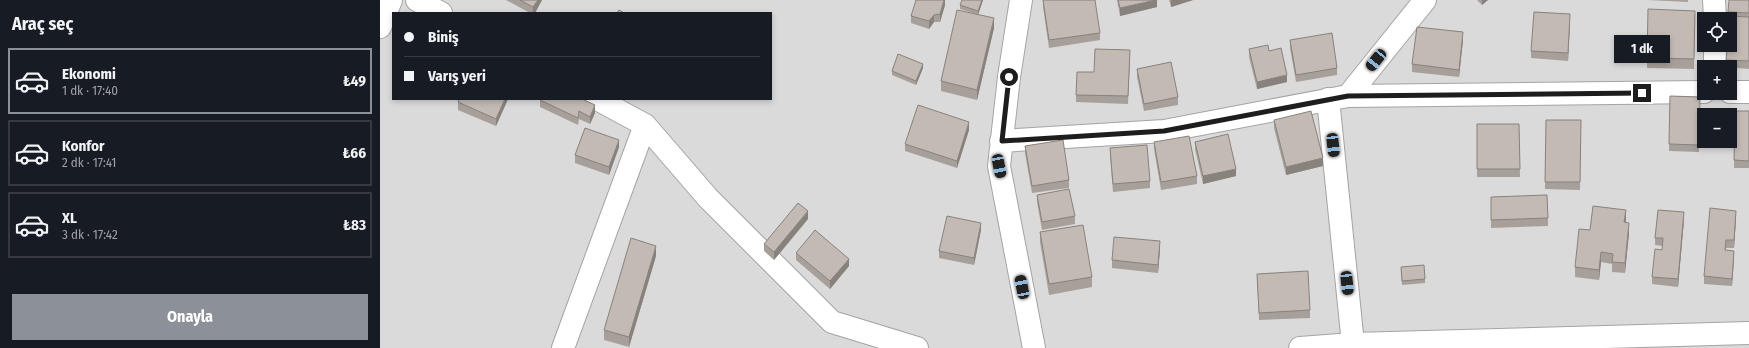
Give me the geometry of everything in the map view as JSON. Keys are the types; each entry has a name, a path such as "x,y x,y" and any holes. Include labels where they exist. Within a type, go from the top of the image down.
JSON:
{"street":[{"path":"380,26 391,0"},
{"path":"417,0 439,12"},
{"path":"1353,344 1338,97 1425,0"},
{"path":"1714,0 1714,12"},
{"path":"1018,1 999,166 1034,348"},
{"path":"1002,141 1164,131 1338,97 1697,92"},
{"path":"1737,92 1749,92"},
{"path":"599,100 644,125 708,198 832,322 918,348"},
{"path":"562,348 644,125"},
{"path":"1300,348 1353,344 1469,344 1749,333"}],"shaded area":[{"path":"380,0 1749,0 1749,348 380,348"}],"building":[{"path":"520,0 538,0 533,7"},
{"path":"916,0 944,0 940,14 934,15 929,21 911,16"},
{"path":"962,0 982,0 978,11 960,5"},
{"path":"1043,0 1095,0 1100,33 1049,40"},
{"path":"1118,0 1156,0 1120,8"},
{"path":"1729,0 1749,0 1749,13 1728,12"},
{"path":"1648,9 1695,11 1694,59 1647,58"},
{"path":"957,10 994,18 977,90 941,81"},
{"path":"1534,12 1570,14 1568,53 1531,51"},
{"path":"1737,16 1749,17 1749,61 1726,60 1727,52 1737,52"},
{"path":"1417,27 1463,32 1459,70 1412,64"},
{"path":"1332,33 1337,68 1296,75 1290,40"},
{"path":"1268,45 1269,51 1281,48 1287,75 1257,82 1249,49"},
{"path":"1095,49 1130,50 1128,96 1076,95 1077,72 1094,72"},
{"path":"898,54 923,64 916,81 892,71"},
{"path":"1171,62 1178,97 1144,104 1137,69"},
{"path":"1670,96 1697,97 1697,100 1700,100 1700,108 1697,108 1697,145 1669,144"},
{"path":"459,100 505,100 496,119 458,102"},
{"path":"540,100 584,100 595,105 590,117 579,111 578,118"},
{"path":"918,105 969,122 957,161 905,144"},
{"path":"1311,111 1323,158 1286,167 1274,120"},
{"path":"1737,111 1749,111 1749,161 1734,160 1734,148 1737,148"},
{"path":"1546,120 1581,120 1580,182 1545,182"},
{"path":"1477,124 1519,124 1520,169 1477,169"},
{"path":"585,128 619,140 609,167 575,155"},
{"path":"1228,134 1236,169 1203,176 1195,142"},
{"path":"1189,136 1197,176 1161,182 1154,142"},
{"path":"1063,140 1069,180 1032,186 1025,146"},
{"path":"1147,145 1150,181 1113,184 1110,148"},
{"path":"1069,189 1075,216 1042,222 1037,195"},
{"path":"1547,195 1548,218 1491,220 1491,197"},
{"path":"798,203 808,211 774,252 764,244"},
{"path":"1593,206 1626,210 1624,222 1629,223 1625,263 1612,262 1613,254 1601,252 1599,270 1575,267 1579,229 1590,230"},
{"path":"1710,208 1736,211 1734,240 1726,240 1725,250 1734,251 1732,279 1704,276"},
{"path":"1658,210 1684,212 1678,279 1652,277 1655,249 1662,250 1663,238 1655,238"},
{"path":"947,216 981,223 974,258 939,251"},
{"path":"1083,225 1092,277 1049,284 1040,232"},
{"path":"815,230 849,259 830,281 796,253"},
{"path":"1114,237 1160,241 1158,265 1112,260"},
{"path":"631,238 656,246 629,337 604,330"},
{"path":"1424,265 1425,279 1402,281 1401,267"},
{"path":"1308,271 1310,310 1259,313 1257,274"}],"route":[{"path":"1009,77 1002,141 1164,131 1348,96 1642,93"}]}
